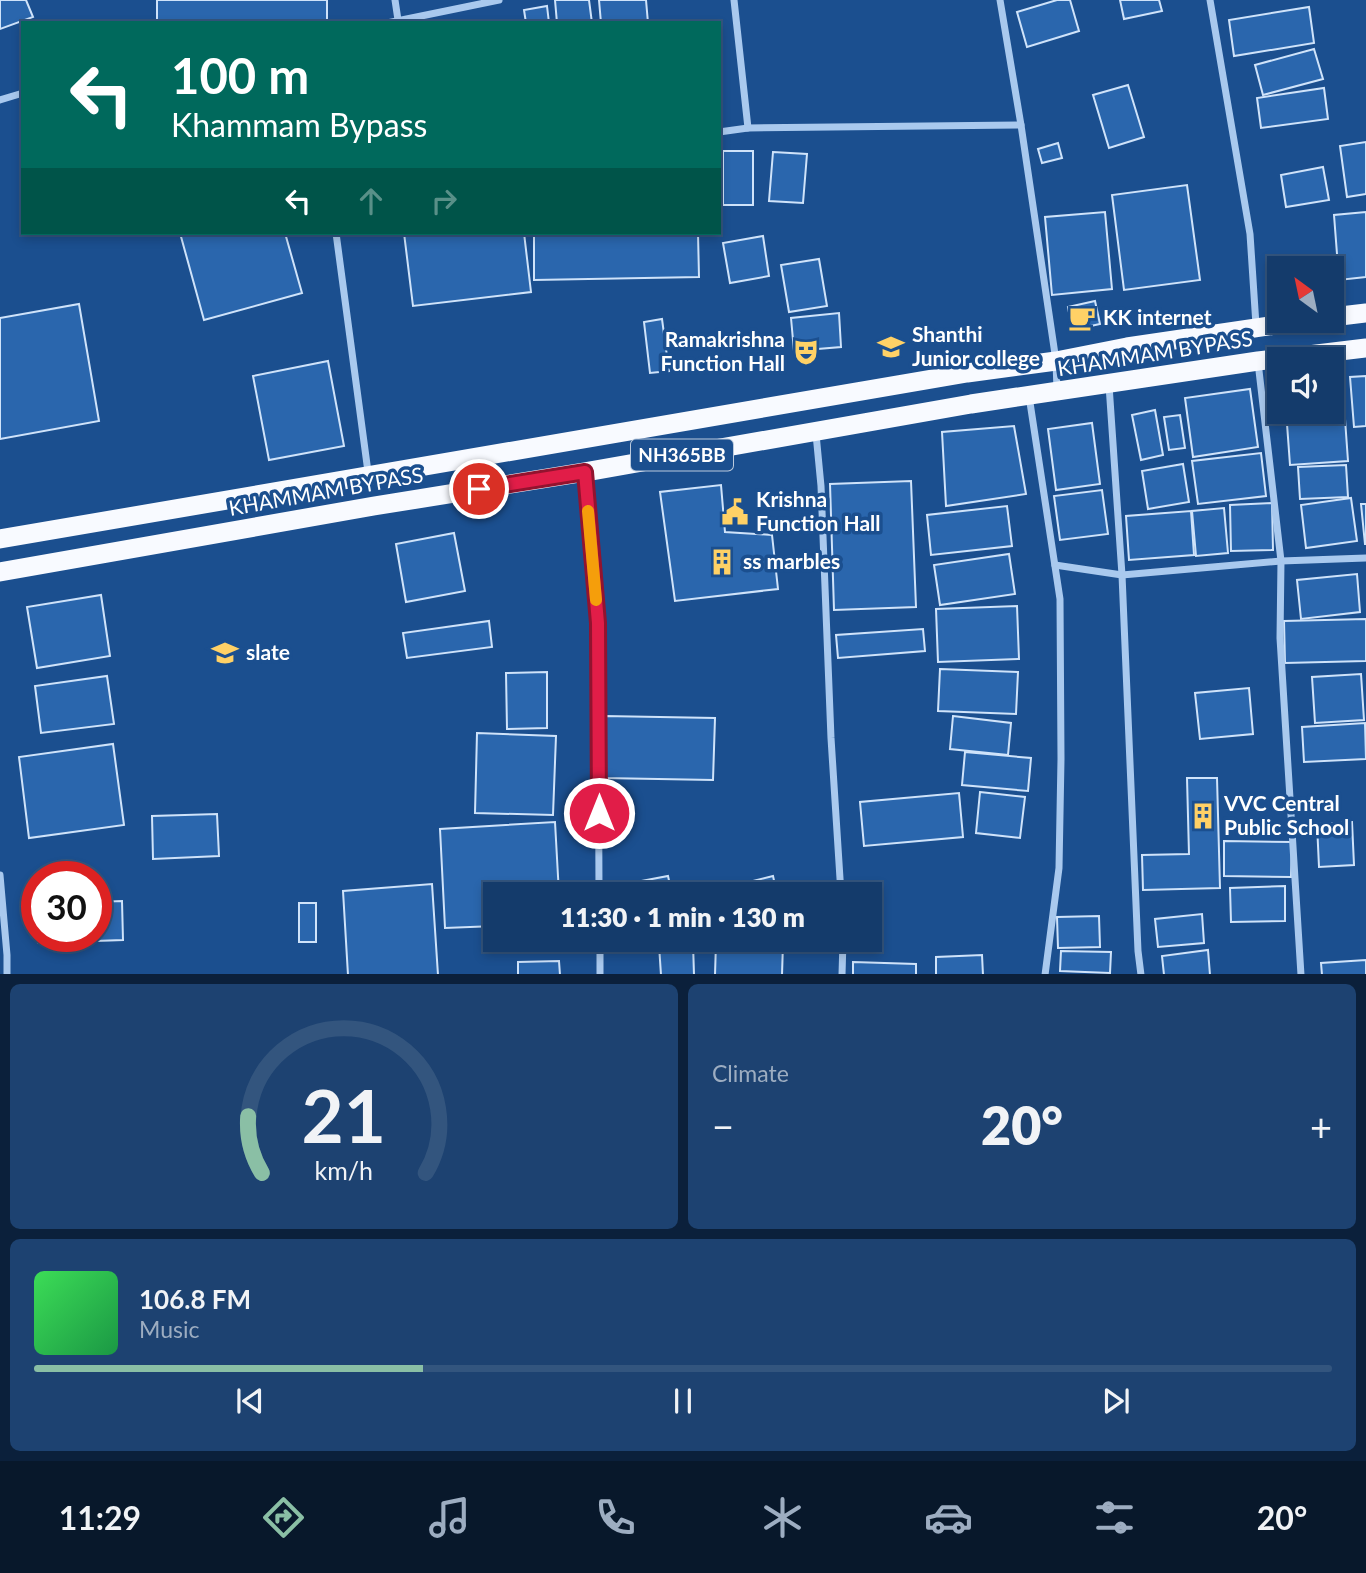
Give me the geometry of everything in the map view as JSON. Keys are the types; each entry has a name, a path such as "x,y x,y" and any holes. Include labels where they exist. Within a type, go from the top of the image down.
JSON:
{"highway":[{"path":"1344,316 1366,313"},
{"name":"KHAMMAM BYPASS","path":"0,539 848,393 1267,326"},
{"name":"KHAMMAM BYPASS","path":"0,572 971,404 1258,361 1366,348"}],"street":[{"path":"395,0 398,20"},
{"path":"394,21 499,0"},
{"path":"734,0 748,128"},
{"path":"1000,0 1056,361 1056,392"},
{"path":"1210,0 1250,234 1256,327"},
{"path":"0,100 21,94"},
{"path":"721,132 748,128 1021,125"},
{"path":"335,235 369,477"},
{"path":"1258,361 1281,561 1280,638 1301,974"},
{"path":"1109,384 1122,575 1141,974"},
{"path":"1029,396 1060,599 1059,868 1045,974"},
{"path":"816,432 840,882"},
{"path":"585,472 598,623 599,882"},
{"path":"1055,565 1122,575 1281,561 1366,558"},
{"path":"0,875 3,956 7,974"},
{"path":"600,952 600,974"},
{"path":"842,974 843,952"}],"building":[{"path":"0,0 26,0 33,17 0,29"},
{"path":"157,0 327,0 327,21 157,21"},
{"path":"555,0 589,0 592,21 557,21"},
{"path":"599,0 646,0 648,21 601,21"},
{"path":"1057,0 1070,0 1079,31 1027,47 1017,12"},
{"path":"1120,0 1159,0 1162,11 1124,19"},
{"path":"547,6 549,21 526,21 524,10"},
{"path":"1309,7 1314,43 1234,56 1229,20"},
{"path":"1314,49 1323,79 1263,95 1255,65"},
{"path":"1128,85 1144,137 1109,148 1093,95"},
{"path":"1324,88 1328,119 1261,128 1257,98"},
{"path":"1366,142 1366,194 1347,197 1340,146"},
{"path":"1058,143 1062,158 1042,163 1038,149"},
{"path":"723,151 753,151 753,205 723,205"},
{"path":"773,152 807,154 803,203 769,201"},
{"path":"1323,167 1329,200 1286,207 1281,175"},
{"path":"1187,185 1200,280 1124,290 1112,195"},
{"path":"1105,212 1112,289 1052,295 1045,217"},
{"path":"1366,212 1366,277 1344,279 1344,256 1337,256 1334,215"},
{"path":"181,235 286,235 302,293 204,320"},
{"path":"404,235 524,235 531,292 413,306"},
{"path":"534,235 698,235 699,277 534,280"},
{"path":"763,236 769,276 730,283 723,243"},
{"path":"819,259 827,306 789,312 781,265"},
{"path":"1095,301 1100,324 1072,330 1068,307"},
{"path":"79,304 99,421 0,439 0,318"},
{"path":"839,313 841,347 794,351 791,318"},
{"path":"662,319 669,371 650,373 644,322"},
{"path":"328,361 344,446 269,460 253,376"},
{"path":"1366,376 1366,426 1354,427 1350,377"},
{"path":"1250,389 1258,447 1193,457 1185,398"},
{"path":"1155,410 1163,455 1141,460 1132,415"},
{"path":"1180,415 1185,448 1169,450 1164,417"},
{"path":"1344,419 1348,461 1290,465 1287,424 1344,424"},
{"path":"1092,423 1100,484 1056,490 1048,429"},
{"path":"1014,426 1026,494 946,506 942,432"},
{"path":"1261,453 1266,496 1198,504 1192,461"},
{"path":"1183,464 1189,502 1148,509 1142,471"},
{"path":"1346,465 1348,497 1300,499 1298,467"},
{"path":"911,481 916,607 834,610 830,484"},
{"name":"ss marbles","path":"721,485 725,532 772,535 778,589 675,601 660,492"},
{"path":"1102,490 1108,534 1060,540 1054,496"},
{"path":"1351,498 1357,541 1306,548 1301,505"},
{"path":"1272,503 1273,550 1231,551 1230,505"},
{"path":"1361,504 1366,504 1366,544 1365,544"},
{"path":"1007,506 1012,546 931,555 927,515"},
{"path":"1224,508 1228,553 1196,556 1192,511"},
{"path":"1191,511 1194,555 1129,560 1126,516"},
{"path":"454,533 465,591 406,602 396,544"},
{"path":"1009,554 1015,594 940,605 934,565"},
{"path":"1357,574 1360,612 1301,619 1297,580"},
{"path":"101,595 110,656 37,668 27,607"},
{"path":"1017,606 1019,659 938,662 936,609"},
{"path":"1366,619 1366,661 1285,663 1284,621"},
{"path":"489,621 492,647 407,658 403,633"},
{"path":"923,629 925,651 838,658 836,635"},
{"path":"940,669 1018,672 1016,714 938,711"},
{"path":"547,672 547,728 507,729 506,673"},
{"path":"1361,674 1364,720 1315,723 1312,677"},
{"path":"107,676 114,724 41,733 35,686"},
{"path":"1249,688 1253,734 1200,739 1195,693"},
{"path":"604,716 715,718 713,780 603,778"},
{"path":"953,716 1011,723 1008,755 950,749"},
{"path":"1365,723 1366,759 1304,762 1302,727"},
{"path":"477,733 556,736 553,815 475,813"},
{"path":"113,744 124,825 29,838 19,757"},
{"path":"965,752 1031,758 1028,791 962,785"},
{"name":"VVC Central Public School","path":"1187,778 1217,778 1220,888 1143,890 1142,855 1189,854"},
{"path":"980,792 1025,797 1020,838 976,833"},
{"path":"959,793 963,837 864,846 860,802"},
{"path":"217,814 219,856 153,859 152,816"},
{"path":"555,822 558,882 483,882 483,926 445,928 440,829"},
{"path":"1352,822 1354,865 1319,867 1317,824"},
{"path":"1224,841 1292,842 1291,877 1224,876"},
{"path":"668,876 669,882 636,882"},
{"path":"773,876 774,882 749,882"},
{"path":"432,884 438,974 348,974 343,891"},
{"path":"1285,886 1285,921 1231,922 1230,888"},
{"path":"112,901 122,901 123,940 112,940"},
{"path":"299,903 316,903 316,942 299,942"},
{"path":"1202,914 1204,943 1158,947 1155,919"},
{"path":"1099,916 1100,947 1058,948 1057,917"},
{"path":"1208,950 1210,974 1164,974 1162,956"},
{"path":"1061,951 1111,952 1110,973 1060,971"},
{"path":"659,952 693,952 694,974 661,974"},
{"path":"716,952 783,952 782,974 715,974"},
{"path":"982,955 983,974 936,974 936,957"},
{"path":"1366,960 1366,974 1322,974 1321,963"},
{"path":"559,961 560,974 518,974 518,962"},
{"path":"853,962 916,964 916,974 853,974"}],"slow traffic":[{"path":"588,511 596,600"}],"place":[{"name":"KK internet","path":"1082,318"},
{"name":"Shanthi Junior college","path":"891,347"},
{"name":"Ramakrishna Function Hall","path":"806,352"},
{"name":"Krishna Function Hall","path":"735,512"},
{"name":"ss marbles","path":"722,562"},
{"name":"slate","path":"225,653"},
{"name":"VVC Central Public School","path":"1203,816"}],"route":[{"path":"479,489 585,472 598,623 599,813"}]}
